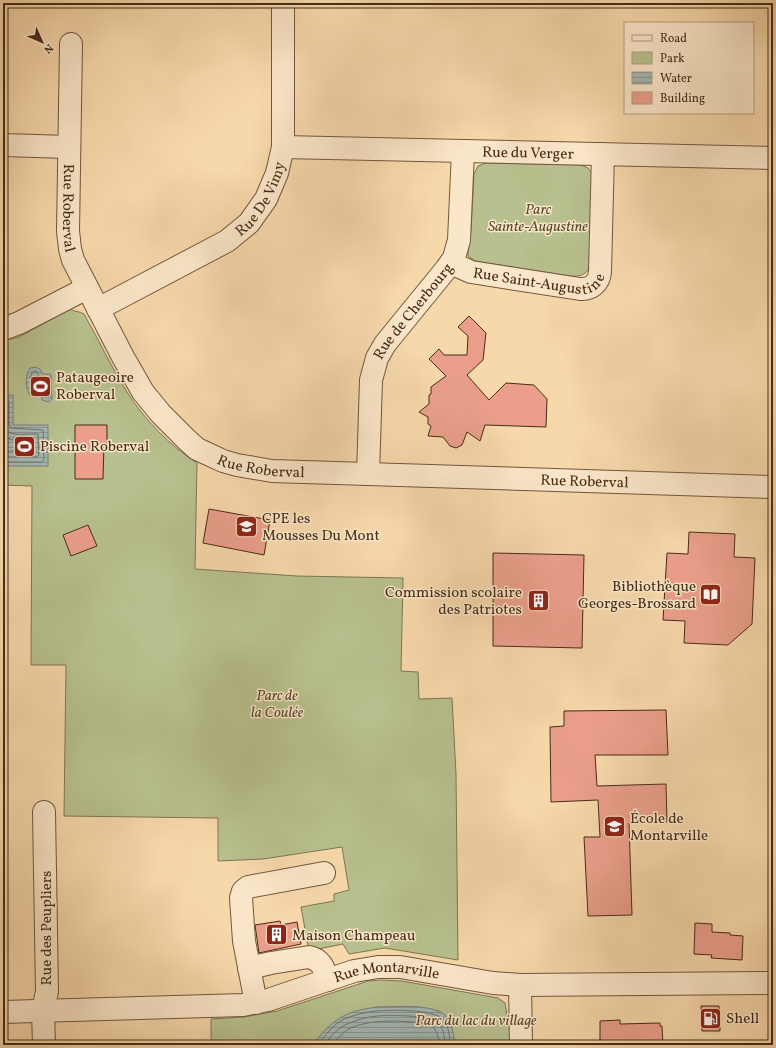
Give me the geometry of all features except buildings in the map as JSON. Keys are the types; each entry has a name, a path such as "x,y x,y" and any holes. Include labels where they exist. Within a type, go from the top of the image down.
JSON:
{"street":[{"name":"Rue De Vimy","path":"98,310 227,242 242,230 255,215 270,191 277,173 282,147 283,3"},
{"name":"Rue Roberval","path":"71,44 68,231 70,249 76,268 143,392 160,414 198,449 223,461 272,471 773,487"},
{"path":"3,145 69,147"},
{"name":"Rue du Verger","path":"282,147 773,158"},
{"name":"Rue de Cherbourg","path":"368,474 370,387 372,372 377,358 385,344 451,263 457,252 459,240 463,151"},
{"name":"Rue Saint-Augustine","path":"451,263 471,272 584,290 594,286 598,280 600,272 603,154"},
{"path":"3,329 19,323 87,288"},
{"name":"Rue des Peupliers","path":"44,812 47,991 43,1011 44,1045"},
{"path":"256,1003 243,934 241,898 243,891 248,887 324,873"},
{"path":"249,968 271,962 309,957 319,961 328,980"},
{"name":"Rue Montarville","path":"3,1012 227,1006 256,1003 362,969 393,966 493,983 520,985 773,983"},
{"path":"520,985 521,1045"}],"green space":[{"name":"Parc Sainte-Augustine","path":"486,163 581,165 588,168 592,174 590,265 583,275 570,276 475,261 468,256 474,174 478,166"},
{"name":"Parc de la Coulée","path":"70,309 84,314 121,383 141,412 167,440 197,463 195,569 297,576 403,578 401,671 418,672 419,699 452,698 456,774 458,960 385,948 349,954 343,944 309,951 301,907 334,901 334,894 349,890 342,847 263,859 218,861 218,818 64,816 66,665 31,665 32,486 3,485 3,341 19,337"},
{"name":"Parc du lac du village","path":"368,981 402,981 498,998 505,1003 507,1015 511,1016 511,1045 455,1045 452,1028 447,1017 439,1011 414,1007 377,1007 326,1029 312,1045 211,1045 211,1019 244,1017 277,1011"}],"water":[{"name":"Pataugeoire Roberval","path":"36,367 41,370 42,374 51,375 52,399 49,402 42,400 40,390 37,390 30,395 28,392 26,385 27,374 30,368"},
{"name":"Piscine Roberval","path":"3,395 13,395 13,425 48,425 48,466 3,466"},
{"path":"377,1007 423,1007 440,1012 446,1016 450,1022 455,1045 312,1045 333,1023 340,1018 355,1011"}],"place":[{"name":"Pataugeoire Roberval","path":"40,386"},
{"name":"Piscine Roberval","path":"25,446"},
{"name":"CPE les Mousses Du Mont","path":"247,527"},
{"name":"Bibliothèque Georges-Brossard","path":"711,595"},
{"name":"Commission scolaire des Patriotes","path":"538,601"},
{"name":"École de Montarville","path":"614,827"},
{"name":"Maison Champeau","path":"276,935"},
{"name":"Shell","path":"711,1018"}]}
